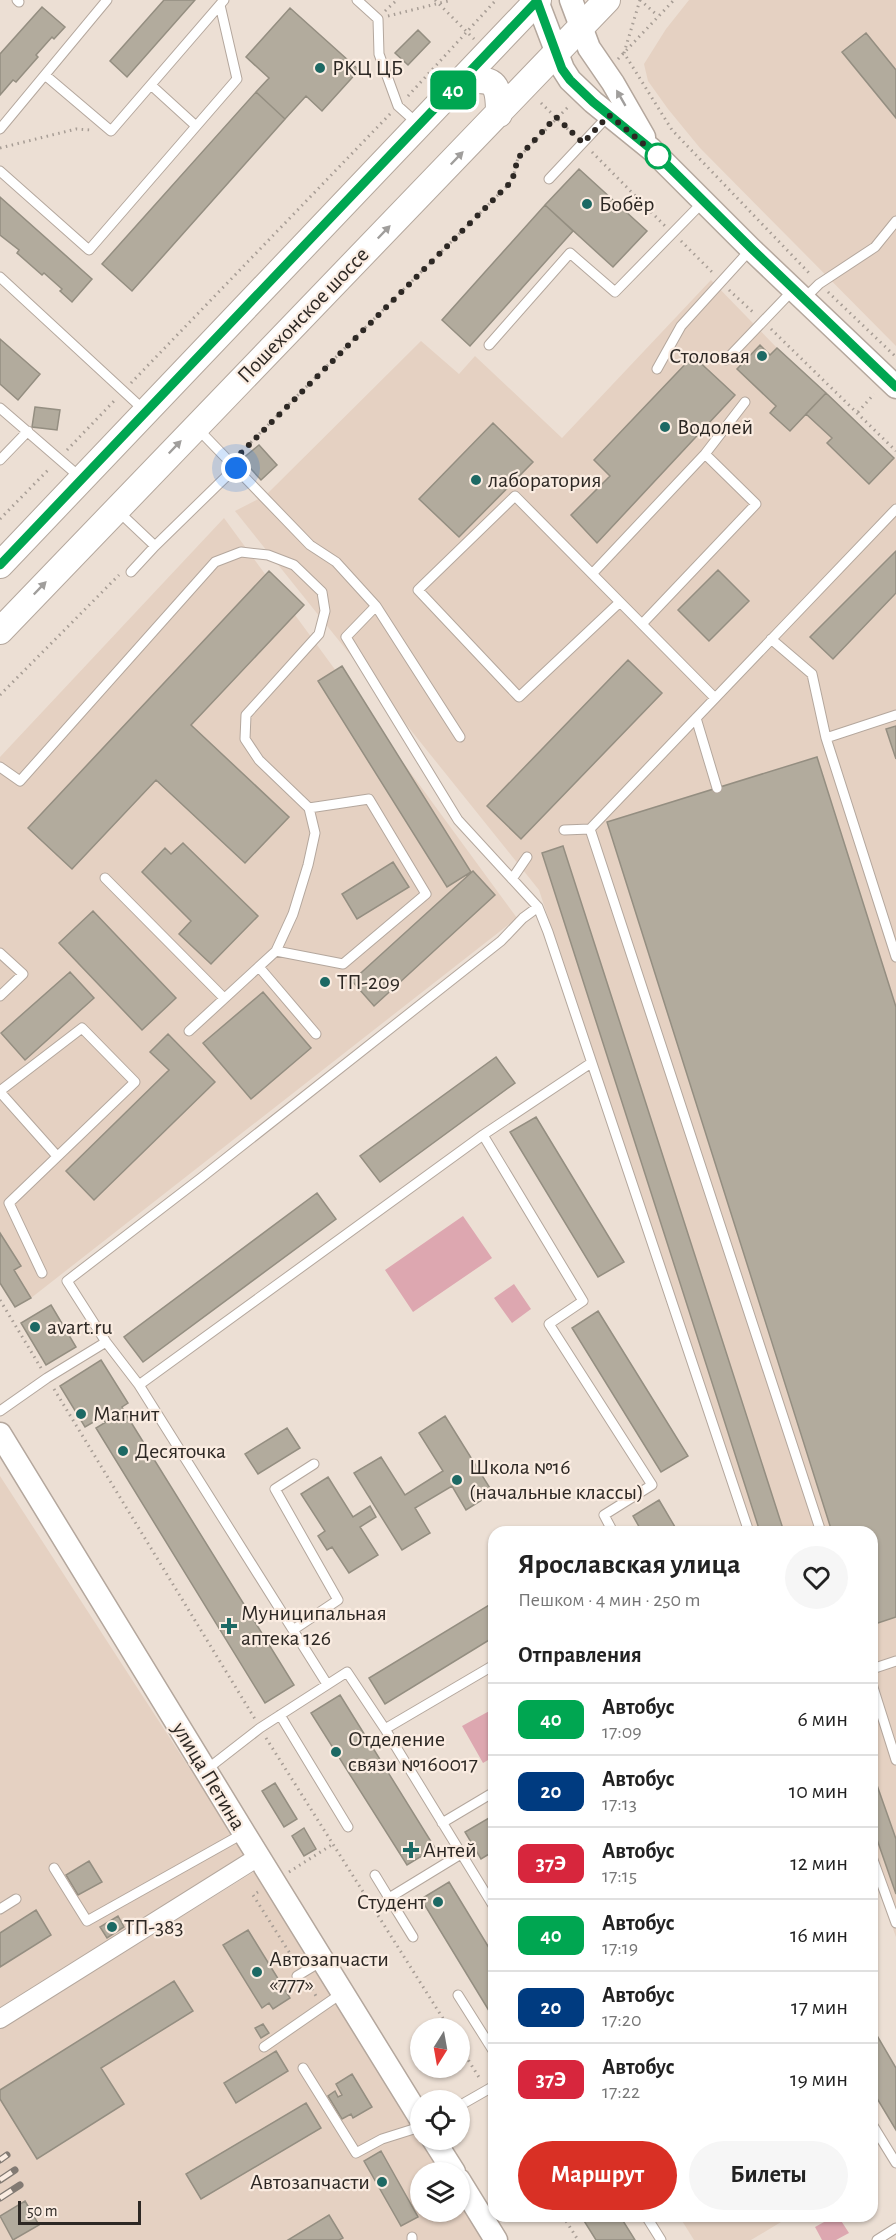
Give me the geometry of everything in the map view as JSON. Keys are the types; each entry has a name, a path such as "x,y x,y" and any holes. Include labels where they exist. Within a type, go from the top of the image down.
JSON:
{"main road":[{"name":"Пошехонское шоссе","path":"0,565 537,0"},
{"name":"Пошехонское шоссе","path":"0,631 607,0"},
{"path":"462,81 483,79 495,86 499,94 499,114"}],"street":[{"path":"537,0 556,54 570,80 651,149 752,249 806,290 896,387"},
{"path":"571,0 589,48 613,83 651,149"},
{"name":"улица Петина","path":"0,1434 410,2102"},
{"path":"0,2019 258,1857"},
{"path":"470,2198 496,2240"}],"lane":[{"path":"0,129 107,0"},
{"path":"357,0 378,19 379,54 398,106 420,125"},
{"path":"45,75 111,131 222,3"},
{"path":"0,171 89,249 237,78 222,3"},
{"path":"151,85 196,126"},
{"path":"549,179 609,115"},
{"path":"489,345 570,253 615,292 703,202"},
{"path":"726,360 763,321 806,290 875,247 896,221"},
{"path":"657,369 681,326 752,249"},
{"path":"0,277 147,412"},
{"path":"592,574 705,454 745,402"},
{"path":"0,408 83,480"},
{"path":"195,426 310,545 336,562 376,606 460,737"},
{"path":"0,460 28,431"},
{"path":"642,624 756,504 705,454"},
{"path":"128,570 155,546 233,465"},
{"path":"620,602 519,697 418,590 515,496 642,624 715,698"},
{"path":"116,509 155,546"},
{"path":"564,830 590,829 896,509"},
{"path":"0,767 20,781 215,562 241,552 259,554 294,565 322,592 325,611 319,634 246,715 245,739 249,746 259,760 309,808 315,833 308,866 293,914 276,951 189,1031"},
{"path":"376,606 346,637 458,820 538,907 747,1526"},
{"path":"771,639 812,674 826,738 896,957"},
{"path":"826,738 896,715"},
{"path":"696,718 717,788"},
{"path":"276,951 343,964 426,894 369,799 309,808"},
{"path":"590,829 819,1526"},
{"path":"512,879 527,857"},
{"path":"105,878 224,998"},
{"path":"327,1684 139,1385 106,1342 67,1281 501,941 523,918 538,907"},
{"path":"0,953 23,974 0,996"},
{"path":"259,967 316,1034"},
{"path":"42,1274 9,1203 135,1082 82,1028 0,1092 57,1156"},
{"path":"139,1385 483,1135 591,1063"},
{"path":"483,1135 583,1301 549,1324 652,1485 604,1515 610,1526"},
{"path":"0,1411 47,1378 106,1342"},
{"path":"293,1630 338,1600 275,1489 314,1464"},
{"path":"878,1667 896,1661"},
{"path":"385,1729 488,1669"},
{"path":"205,1770 260,1728 346,1672 385,1729 488,1897"},
{"path":"878,1703 896,1760"},
{"path":"279,1715 348,1827"},
{"path":"442,1822 488,1795"},
{"path":"54,1868 87,1921 243,1833"},
{"path":"389,1898 461,1854"},
{"path":"878,1874 896,1923"},
{"path":"375,1875 413,1937"},
{"path":"0,1909 16,1899"},
{"path":"297,1976 322,1961"},
{"path":"264,2048 342,1994"},
{"path":"458,1995 488,2042"},
{"path":"303,2068 356,2153 382,2139 410,2130"},
{"path":"470,2100 488,2089"},
{"path":"878,2134 896,2163"},
{"path":"650,2222 661,2240"},
{"path":"877,2240 896,2228"}],"path":[{"path":"435,0 474,39"},
{"path":"378,19 452,0"},
{"path":"0,519 398,106 496,0"},
{"path":"658,16 640,0 624,53 672,130 806,290 896,357"},
{"path":"541,103 721,282 896,451"},
{"path":"233,465 512,181 518,158 556,117"},
{"path":"0,148 76,129 111,131"},
{"path":"0,695 128,570"},
{"path":"0,1300 260,1728 442,2018"},
{"path":"470,2060 488,2085"},
{"path":"567,2222 578,2240"}],"shaded area":[{"path":"689,0 896,0 896,346 700,148 648,81 644,64 666,29"},
{"path":"711,280 777,348 896,460 896,1937 878,1888 878,1526 748,1526 539,890 235,511 266,495 421,341 459,374 475,356 562,438"},
{"path":"224,518 517,918 31,1298 15,1307 0,1283 0,757"},
{"path":"463,1216 492,1258 413,1312 385,1270"},
{"path":"514,1284 531,1309 512,1323 494,1298"},
{"path":"0,1476 245,1854 0,2009"},
{"path":"488,1712 488,1760 483,1763 462,1726"},
{"path":"257,1870 410,2120 410,2150 429,2150 436,2162 410,2162 410,2222 470,2222 470,2218 483,2240 0,2240 0,2029"},
{"path":"683,2222 781,2222 751,2240 694,2240"},
{"path":"824,2222 842,2222 849,2233 836,2240 822,2240 815,2227"}],"building":[{"path":"164,0 195,0 127,77 110,61"},
{"path":"42,7 65,27 54,39 52,37 16,82 13,80 0,95 0,54"},
{"path":"290,8 359,70 322,111 306,96 285,119 256,92 269,78 246,57"},
{"path":"418,30 430,42 408,65 395,53"},
{"path":"866,33 896,70 896,118 842,52"},
{"path":"256,92 285,119 132,291 102,264"},
{"path":"579,169 647,231 613,267 545,205"},
{"path":"0,197 92,279 72,302 60,291 62,289 44,273 42,275 17,253 19,250 0,235"},
{"path":"545,205 573,231 470,346 442,320"},
{"path":"0,339 40,374 18,400 0,384"},
{"path":"760,345 770,355 777,348 826,393 790,431 770,413 776,406 737,369"},
{"name":"Водолей","path":"693,356 735,395 597,543 571,515 610,476 594,460"},
{"path":"826,393 894,458 869,484 827,443 832,438 806,414"},
{"path":"35,407 60,410 57,430 32,427"},
{"name":"лаборатория","path":"493,423 533,462 459,537 419,499"},
{"path":"259,445 277,465 261,480 242,459"},
{"path":"896,551 896,593 833,659 810,637"},
{"path":"718,570 749,601 709,641 678,610"},
{"path":"269,571 304,605 191,725 289,817 245,863 156,780 72,869 28,828"},
{"path":"628,660 662,693 521,839 487,806"},
{"path":"342,666 471,872 447,887 318,681"},
{"path":"896,726 896,759 886,729"},
{"path":"817,757 896,1007 896,1617 878,1623 878,1526 830,1526 607,822"},
{"path":"183,843 258,916 211,964 179,934 191,921 142,872 165,848 171,854"},
{"path":"563,846 782,1526 758,1526 542,853"},
{"path":"393,862 409,887 357,919 342,894"},
{"path":"473,871 495,895 374,1006 352,981"},
{"path":"93,911 176,998 142,1030 59,943"},
{"path":"70,972 94,998 25,1060 1,1033"},
{"path":"263,992 311,1048 251,1099 203,1043"},
{"path":"168,1034 215,1082 94,1200 66,1171 169,1070 150,1052"},
{"path":"496,1057 515,1083 380,1182 360,1156"},
{"path":"536,1117 624,1262 598,1277 510,1132"},
{"path":"317,1193 336,1219 143,1362 124,1337"},
{"path":"0,1233 21,1266 14,1270 31,1298 15,1307 0,1283"},
{"path":"51,1305 76,1347 46,1365 21,1323"},
{"path":"598,1311 688,1456 661,1472 572,1328"},
{"path":"101,1360 128,1403 122,1407 124,1411 105,1422 102,1417 85,1427 60,1386"},
{"path":"124,1411 294,1685 265,1703 96,1428"},
{"name":"Школа №16 (начальные классы)","path":"445,1416 493,1493 466,1510 452,1486 415,1508 430,1533 402,1550 354,1473 381,1457 405,1495 443,1471 419,1433"},
{"path":"287,1428 300,1448 258,1474 245,1454"},
{"path":"328,1477 353,1517 370,1506 376,1517 360,1527 378,1555 349,1573 332,1547 327,1550 318,1536 325,1531 301,1494"},
{"path":"659,1500 674,1526 639,1526 633,1516"},
{"path":"488,1606 488,1641 385,1704 369,1678"},
{"path":"340,1695 435,1848 407,1865 311,1713"},
{"path":"275,1783 297,1819 284,1827 262,1791"},
{"path":"878,1788 896,1839 896,1894 878,1842"},
{"path":"488,1819 488,1855 481,1859 465,1832"},
{"path":"304,1828 316,1849 304,1856 292,1836"},
{"path":"89,1861 102,1882 78,1895 66,1875"},
{"path":"449,1882 488,1946 488,2009 421,1899"},
{"path":"36,1910 51,1935 0,1967 0,1933"},
{"name":"ТП-383","path":"118,1916 124,1927 107,1938 100,1927"},
{"name":"Автозапчасти «777»","path":"248,1930 290,1998 273,2009 269,2003 262,2008 223,1945"},
{"path":"174,1981 193,2011 101,2068 124,2104 37,2159 0,2099 0,2090"},
{"path":"263,2024 269,2033 261,2038 255,2028"},
{"path":"878,2037 896,2068 896,2130 878,2100"},
{"path":"276,2051 288,2071 236,2103 224,2083"},
{"path":"352,2074 372,2107 353,2118 351,2114 342,2119 328,2096 335,2091 338,2097 342,2095 336,2084"},
{"path":"306,2103 321,2128 201,2199 186,2174"},
{"path":"381,2151 410,2203 410,2221 401,2226 364,2161"},
{"path":"25,2201 39,2225 13,2240 0,2216"},
{"path":"329,2215 343,2238 339,2240 288,2240"},
{"path":"585,2222 624,2222 635,2240 596,2240"}],"railway":[{"path":"0,2160 7,2155"},
{"path":"0,2180 15,2170"},
{"path":"0,2198 20,2185"}],"bus line":[{"name":"40","path":"0,565 537,1 562,69 583,94 651,149 896,387"}],"place":[{"name":"РКЦ ЦБ","path":"320,68"},
{"name":"Бобёр","path":"587,204"},
{"name":"Столовая","path":"762,356"},
{"name":"Водолей","path":"665,427"},
{"name":"лаборатория","path":"476,480"},
{"name":"ТП-209","path":"325,982"},
{"name":"avart.ru","path":"35,1327"},
{"name":"Магнит","path":"81,1414"},
{"name":"Десяточка","path":"123,1451"},
{"name":"Школа №16 (начальные классы)","path":"457,1480"},
{"name":"Муниципальная аптека 126","path":"229,1626"},
{"name":"Отделение связи №160017","path":"336,1752"},
{"name":"Антей","path":"411,1850"},
{"name":"Студент","path":"438,1902"},
{"name":"ТП-383","path":"112,1927"},
{"name":"Автозапчасти «777»","path":"257,1972"},
{"name":"Автозапчасти","path":"382,2182"}],"route":[{"path":"236,468 231,463 512,181 518,158 556,117 583,143 609,115 658,156"}]}
